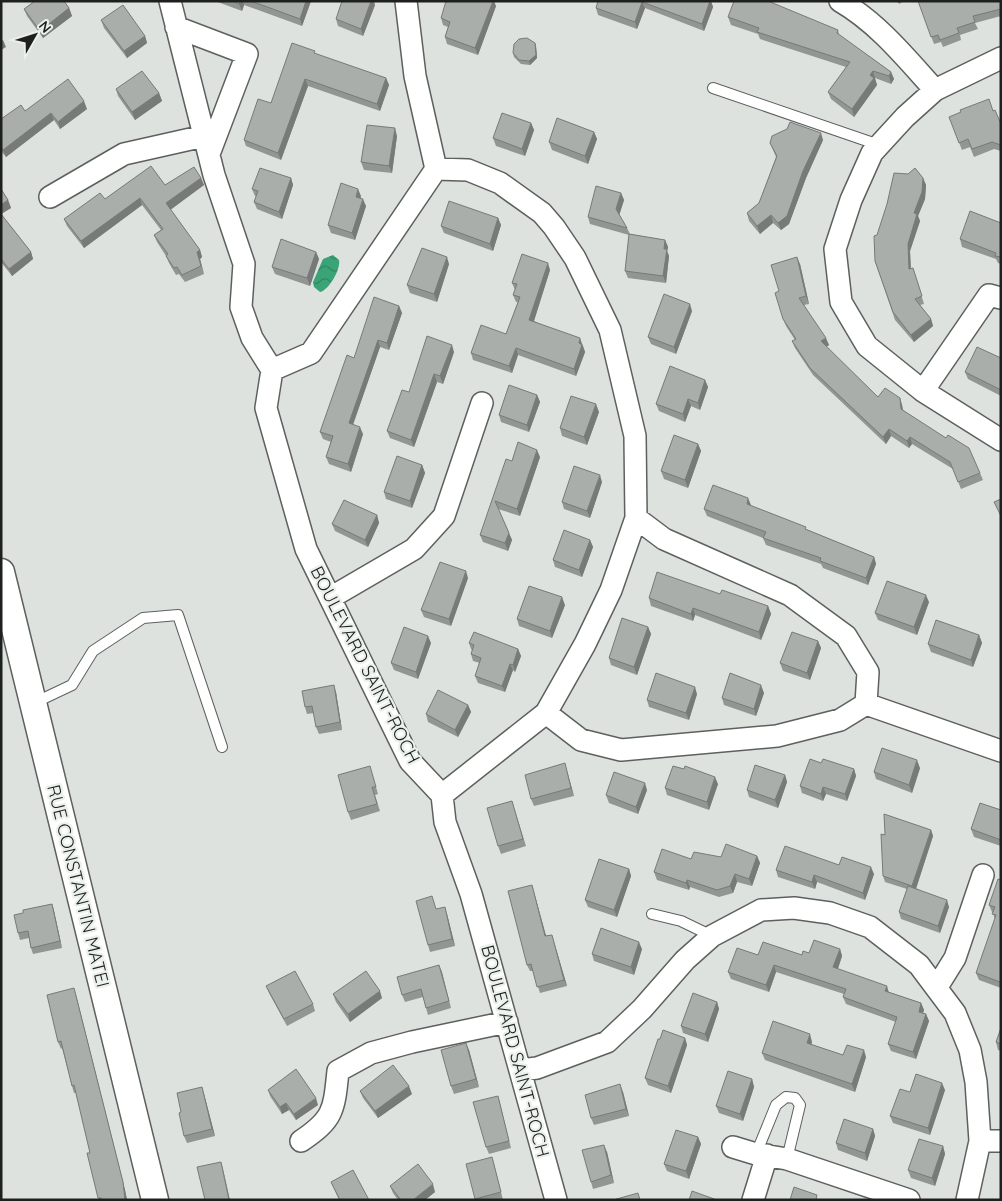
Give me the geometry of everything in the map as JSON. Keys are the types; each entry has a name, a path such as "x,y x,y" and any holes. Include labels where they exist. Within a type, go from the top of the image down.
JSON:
{"street":[{"path":"170,1 207,145 244,264 241,307 252,338 272,370 311,353 436,169 415,76 406,1"},
{"path":"840,1 857,11 884,35 935,90"},
{"path":"176,27 248,54 207,145"},
{"path":"1001,58 935,90 905,117 872,153 851,200 835,249 841,302 866,346 923,391 1001,440"},
{"path":"50,197 124,154 207,145"},
{"path":"436,169 468,170 507,188 542,213 575,258 610,330 635,436 636,518 611,590 585,644 546,713 442,794"},
{"path":"923,391 990,294 1001,298"},
{"name":"BOULEVARD SAINT-ROCH","path":"272,370 266,408 306,549 410,761 442,794 445,822 472,894 556,1200"},
{"path":"330,598 414,549 444,516 482,403"},
{"path":"636,518 664,539 790,595 846,636 868,672 866,704"},
{"name":"RUE CONSTANTIN MATEI","path":"1,572 155,1200"},
{"path":"546,713 580,740 621,750 777,736 840,720 866,704"},
{"path":"866,704 1001,751"},
{"path":"937,987 955,958 983,875"},
{"path":"521,1070 537,1068 607,1042 642,1009 685,960 712,936 761,910 794,908 830,914 870,927 919,965 937,987 954,1013 970,1050 976,1082 980,1141 968,1200"},
{"path":"300,1141 321,1127 330,1114 338,1071 371,1053 388,1048 507,1022"},
{"path":"980,1141 1001,1141"},
{"path":"732,1147 770,1156 909,1200"},
{"path":"752,1200 770,1156"}],"lane":[{"path":"713,88 879,145"},
{"path":"33,703 72,685 93,651 144,618 178,615 222,747"},
{"path":"652,914 681,921 712,936"},
{"path":"786,1097 795,1098 800,1105 770,1156 776,1105 786,1097"}],"water":[{"path":"333,255 339,260 338,269 327,287 320,292 314,287 313,282 323,259"}],"building":[{"path":"35,1 64,1 69,8 40,31 24,9"},
{"path":"251,1 306,1 300,19"},
{"path":"342,1 371,1 361,29 336,19"},
{"path":"446,1 493,1 475,48 445,37 450,22 441,18"},
{"path":"598,1 710,1 702,24 642,2 635,22 596,8"},
{"path":"734,1 768,1 838,30 837,33 891,72 889,76 873,71 870,75 874,78 852,109 828,92 850,62 757,32 759,28 728,17"},
{"path":"918,1 1001,1 1001,9 973,16 975,22 957,28 959,33 940,40 938,35 931,37"},
{"path":"123,5 145,36 124,51 101,20"},
{"path":"527,38 535,43 536,55 529,61 519,60 513,53 514,44 519,39"},
{"path":"292,43 315,51 314,53 386,78 377,104 305,79 278,153 244,140 258,99 271,103"},
{"path":"142,71 159,93 132,112 116,89"},
{"path":"68,79 84,101 58,122 51,113 3,150 1,147 1,119 21,105 25,111"},
{"path":"989,99 993,111 995,110 1001,124 1001,145 992,142 972,149 968,139 959,143 949,117 961,112 960,110"},
{"path":"502,113 531,123 522,149 493,138"},
{"path":"557,118 594,132 585,156 549,142"},
{"path":"790,122 821,133 803,171 787,216 778,223 771,215 757,226 747,213 759,203 777,156 770,143 772,136 787,129"},
{"path":"367,125 395,128 389,166 361,162"},
{"path":"151,166 165,185 194,167 201,178 166,203 200,250 197,252 201,266 182,275 177,267 174,268 166,256 168,254 154,235 163,229 140,198 81,241 64,219 100,193 105,199"},
{"path":"260,168 291,178 279,212 254,202 258,191 252,189"},
{"path":"915,168 923,178 922,192 914,213 917,214 908,244 909,269 913,268 922,296 915,299 931,319 911,335 893,312 875,261 874,236 877,235 887,204 894,173 908,174"},
{"path":"341,183 358,189 356,197 363,199 352,233 328,225"},
{"path":"596,186 621,193 616,209 627,228 588,217"},
{"path":"1,189 8,200 1,205"},
{"path":"449,201 498,218 490,244 441,226"},
{"path":"970,211 1001,223 1001,257 995,256 996,253 960,239"},
{"path":"1,214 31,252 9,269 1,259"},
{"path":"629,234 665,240 664,249 667,249 663,276 625,271"},
{"path":"281,239 316,252 307,278 272,267"},
{"path":"422,248 447,257 434,294 407,285"},
{"path":"522,254 548,263 529,320 580,338 579,343 582,345 574,369 516,348 509,366 471,353 481,325 506,334 520,297 513,295 517,284 512,283"},
{"path":"797,257 806,296 799,298 826,338 821,341 878,397 885,388 900,398 901,409 946,438 948,435 969,448 980,473 958,482 950,462 910,437 907,441 889,429 883,437 810,368 792,341 796,339 783,319 775,293 779,291 771,265"},
{"path":"664,294 690,304 674,347 648,337"},
{"path":"374,297 399,306 387,343 378,340 349,423 360,427 348,464 326,457 333,436 320,432 347,355 354,358"},
{"path":"427,336 452,345 440,376 434,374 411,440 387,431 402,390 409,392"},
{"path":"977,347 1001,358 1001,390 965,372"},
{"path":"670,366 705,380 698,403 688,399 683,414 656,404"},
{"path":"509,385 537,395 527,425 499,415"},
{"path":"571,396 596,404 584,437 560,428"},
{"path":"674,435 698,444 685,480 661,471"},
{"path":"518,442 537,450 517,509 495,501 509,533 505,543 480,535 506,459 512,461"},
{"path":"397,456 422,465 410,501 384,492"},
{"path":"574,466 600,475 587,511 562,502"},
{"path":"713,485 748,498 747,504 874,557 866,578 820,561 821,558 763,538 766,532 704,509"},
{"path":"1001,499 1001,516 994,502"},
{"path":"344,500 377,515 365,540 332,524"},
{"path":"564,530 590,540 579,570 553,560"},
{"path":"440,562 466,571 449,619 421,610"},
{"path":"657,572 720,594 722,590 768,606 759,632 693,608 691,614 649,598"},
{"path":"887,581 926,595 914,627 875,613"},
{"path":"529,586 562,597 550,631 517,619"},
{"path":"622,618 648,627 634,667 609,658"},
{"path":"936,620 979,635 971,660 928,644"},
{"path":"404,627 428,636 416,672 391,663"},
{"path":"474,632 518,649 513,665 510,664 502,686 475,676 481,658 471,654 474,645 469,643"},
{"path":"792,632 818,641 807,673 780,663"},
{"path":"656,673 695,687 686,713 647,700"},
{"path":"730,673 761,685 754,709 722,698"},
{"path":"334,685 340,722 316,727 312,706 305,707 302,691"},
{"path":"438,690 468,705 455,730 426,714"},
{"path":"882,748 917,760 909,785 874,772"},
{"path":"810,759 821,763 823,759 854,769 845,794 823,787 821,794 800,786"},
{"path":"565,763 571,788 531,799 525,775"},
{"path":"755,765 785,775 775,800 747,790"},
{"path":"370,766 376,787 372,787 377,804 348,812 338,775"},
{"path":"673,766 684,769 685,766 715,777 707,802 665,788"},
{"path":"614,772 645,783 636,807 606,795"},
{"path":"512,801 523,839 498,846 487,808"},
{"path":"980,803 1001,810 1001,840 971,829"},
{"path":"884,814 931,830 912,886 883,876 881,834 885,835"},
{"path":"726,844 757,856 749,879 735,874 730,886 717,890 687,880 686,883 654,872 662,849 691,859 694,852 721,857"},
{"path":"785,846 839,865 842,857 871,867 863,893 814,875 812,882 776,870"},
{"path":"599,859 629,869 614,910 585,900"},
{"path":"998,879 1001,880 1000,982 976,973 996,915 992,914 995,907 989,905"},
{"path":"532,885 545,936 552,935 564,980 537,987 531,964 527,965 508,891"},
{"path":"908,886 947,900 938,926 899,912"},
{"path":"432,896 436,909 445,907 452,939 428,945 416,901"},
{"path":"52,904 60,941 31,948 28,931 18,933 14,915 23,913 23,910"},
{"path":"601,928 639,942 631,967 592,954"},
{"path":"814,940 840,949 833,967 887,986 885,991 921,1003 919,1012 926,1014 913,1052 888,1044 897,1017 843,997 846,989 774,965 766,985 728,972 737,948 758,955 763,942 802,955 803,951 809,953"},
{"path":"439,965 449,1001 426,1008 421,989 402,995 397,977"},
{"path":"295,971 313,1004 284,1019 266,986"},
{"path":"366,971 380,991 348,1014 333,994"},
{"path":"74,988 123,1182 125,1200 101,1200 101,1198 98,1198 87,1153 90,1153 74,1085 72,1086 61,1041 58,1042 47,995"},
{"path":"693,993 717,1002 705,1034 681,1026"},
{"path":"773,1021 810,1034 807,1043 843,1055 847,1045 864,1050 852,1084 762,1053"},
{"path":"1001,1028 1001,1044 996,1042"},
{"path":"663,1030 685,1038 668,1086 645,1078 658,1039 660,1039"},
{"path":"466,1043 476,1079 451,1086 441,1050"},
{"path":"393,1065 409,1086 375,1111 360,1091"},
{"path":"296,1069 316,1098 294,1114 286,1103 280,1107 268,1090"},
{"path":"728,1071 752,1079 740,1114 716,1106"},
{"path":"916,1074 942,1083 928,1128 890,1116 900,1089 910,1092"},
{"path":"620,1084 626,1109 591,1118 585,1095"},
{"path":"202,1087 212,1129 184,1136 177,1093"},
{"path":"498,1096 509,1141 486,1147 473,1102"},
{"path":"844,1119 873,1129 865,1153 836,1143"},
{"path":"676,1130 698,1137 686,1171 664,1164"},
{"path":"919,1139 943,1146 932,1178 908,1170"},
{"path":"604,1145 611,1175 591,1182 582,1150"},
{"path":"492,1157 501,1192 475,1199 466,1164"},
{"path":"221,1162 229,1200 205,1200 197,1167"},
{"path":"418,1164 433,1184 413,1200 401,1200 390,1186"},
{"path":"353,1170 369,1200 340,1200 331,1182"},
{"path":"794,1187 817,1195 816,1200 790,1200"},
{"path":"692,1191 717,1200 689,1200"},
{"path":"638,1193 640,1200 613,1200"}]}
